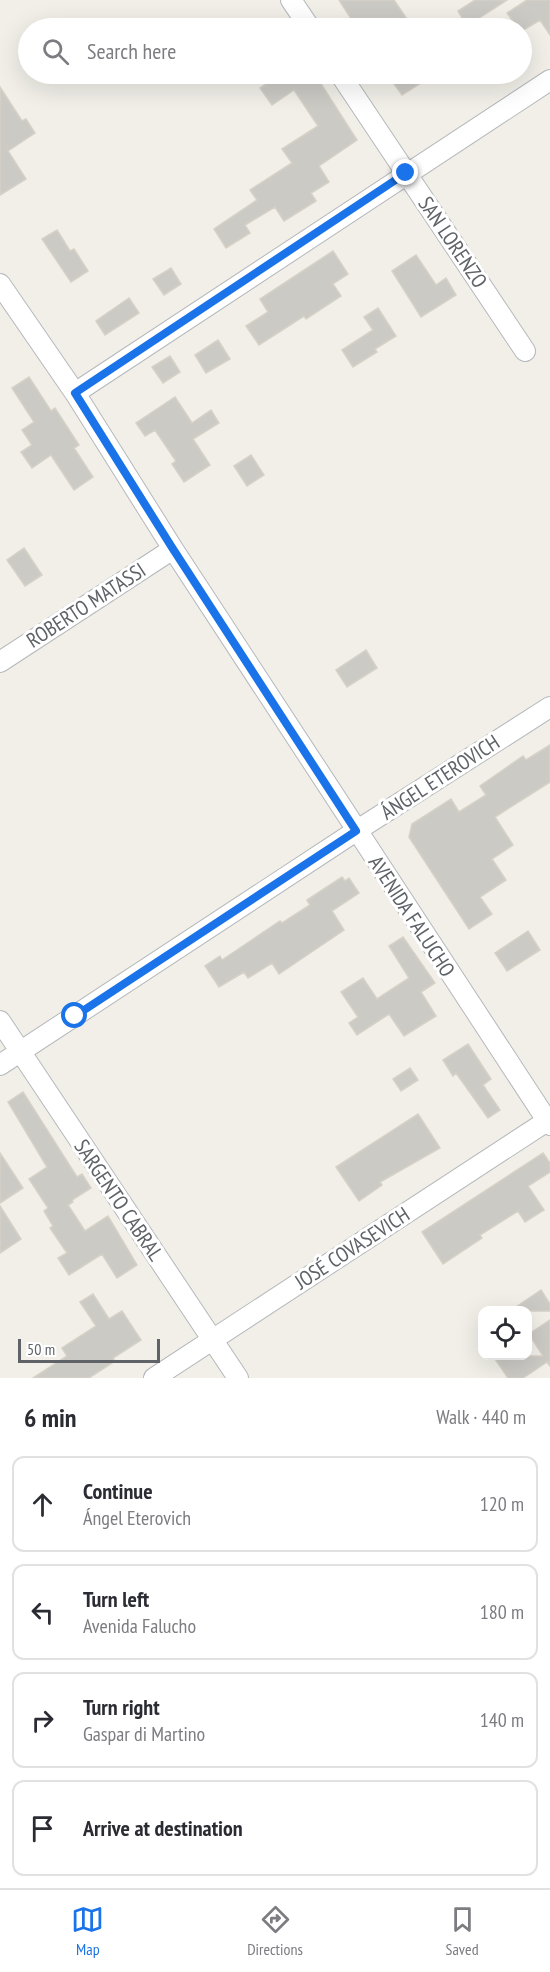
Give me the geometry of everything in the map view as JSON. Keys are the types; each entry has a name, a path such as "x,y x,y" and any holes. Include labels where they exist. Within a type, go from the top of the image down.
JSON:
{"street":[{"path":"291,0 303,18"},
{"path":"75,393 550,80"},
{"name":"SAN LORENZO","path":"347,84 525,351"},
{"name":"AVENIDA FALUCHO","path":"1,289 75,393 356,831 549,1122"},
{"name":"ROBERTO MATASSI","path":"0,662 173,549"},
{"name":"ÁNGEL ETEROVICH","path":"0,1065 356,831 550,707"},
{"name":"SARGENTO CABRAL","path":"0,1021 238,1378"},
{"name":"JOSÉ COVASEVICH","path":"154,1378 549,1122"}],"building":[{"path":"339,0 394,0 406,18 351,18"},
{"path":"475,0 507,0 479,18 462,18 458,11"},
{"path":"527,0 550,0 550,35 540,20 532,25 532,18 511,18 507,13"},
{"path":"266,84 321,84 357,140 319,166 329,182 311,193 316,201 284,221 275,207 245,225 250,233 226,248 214,229 257,200 250,190 292,163 282,149 318,126 294,90 272,105 260,88"},
{"path":"394,84 419,84 402,95"},
{"path":"0,87 22,121 26,119 35,133 8,151 26,179 0,195"},
{"path":"57,230 70,251 74,249 88,271 71,282 42,239"},
{"path":"333,251 348,274 333,284 341,296 306,319 304,316 259,345 246,326 268,312 260,299"},
{"path":"416,255 436,285 446,278 456,295 421,317 392,271"},
{"path":"171,268 181,284 164,295 153,279"},
{"path":"129,298 139,313 105,335 96,321"},
{"path":"378,308 396,336 375,349 377,352 353,367 342,350 373,330 364,317"},
{"path":"218,340 230,359 206,373 195,355"},
{"path":"170,356 180,372 163,383 152,367"},
{"path":"29,377 51,411 55,408 79,445 74,448 93,477 74,490 51,455 32,468 21,452 32,445 22,430 34,422 12,388"},
{"path":"175,397 192,423 211,410 219,423 193,439 210,465 184,482 172,464 176,461 155,430 145,436 136,423"},
{"path":"251,455 264,475 247,486 234,466"},
{"path":"24,548 42,575 25,586 7,560"},
{"path":"366,650 377,668 347,687 336,670"},
{"path":"550,745 550,782 495,817 513,845 492,859 506,880 480,897 492,914 469,929 409,837 412,824 451,799 459,812 486,795 480,786 523,756 526,760"},
{"path":"342,877 345,881 349,878 359,893 332,911 344,930 279,974 272,963 248,978 244,972 219,987 205,966 220,956 222,960 280,921 282,923 310,905 307,900"},
{"path":"528,931 540,950 507,971 495,953"},
{"path":"403,937 435,983 421,992 436,1016 404,1036 389,1014 357,1035 349,1023 358,1017 341,992 363,978 377,999 409,978 389,946"},
{"path":"468,1044 491,1079 483,1085 500,1110 488,1118 456,1073 453,1076 443,1060"},
{"path":"410,1068 418,1080 401,1091 393,1079"},
{"path":"23,1092 77,1177 82,1174 91,1188 68,1205 85,1231 108,1216 137,1265 117,1278 102,1254 69,1275 58,1258 67,1253 50,1228 53,1226 44,1211 48,1208 29,1179 47,1167 8,1102"},
{"path":"418,1114 440,1148 380,1182 382,1185 359,1201 336,1167"},
{"path":"0,1153 23,1188 0,1203"},
{"path":"543,1153 550,1163 550,1172 528,1186 544,1210 525,1222 518,1211 480,1235 482,1238 443,1264 422,1232"},
{"path":"0,1206 21,1239 0,1253"},
{"path":"541,1290 550,1304 550,1311 532,1311 532,1306 517,1306"},
{"path":"93,1294 109,1319 122,1311 141,1340 113,1358 115,1361 89,1378 33,1378 67,1356 62,1348 96,1326 80,1302"},
{"path":"550,1320 550,1366 547,1362 523,1378 508,1378 496,1360 532,1360 532,1356 543,1356 532,1339 532,1332"}],"route":[{"path":"75,1016 356,831 75,393 406,173"}]}
